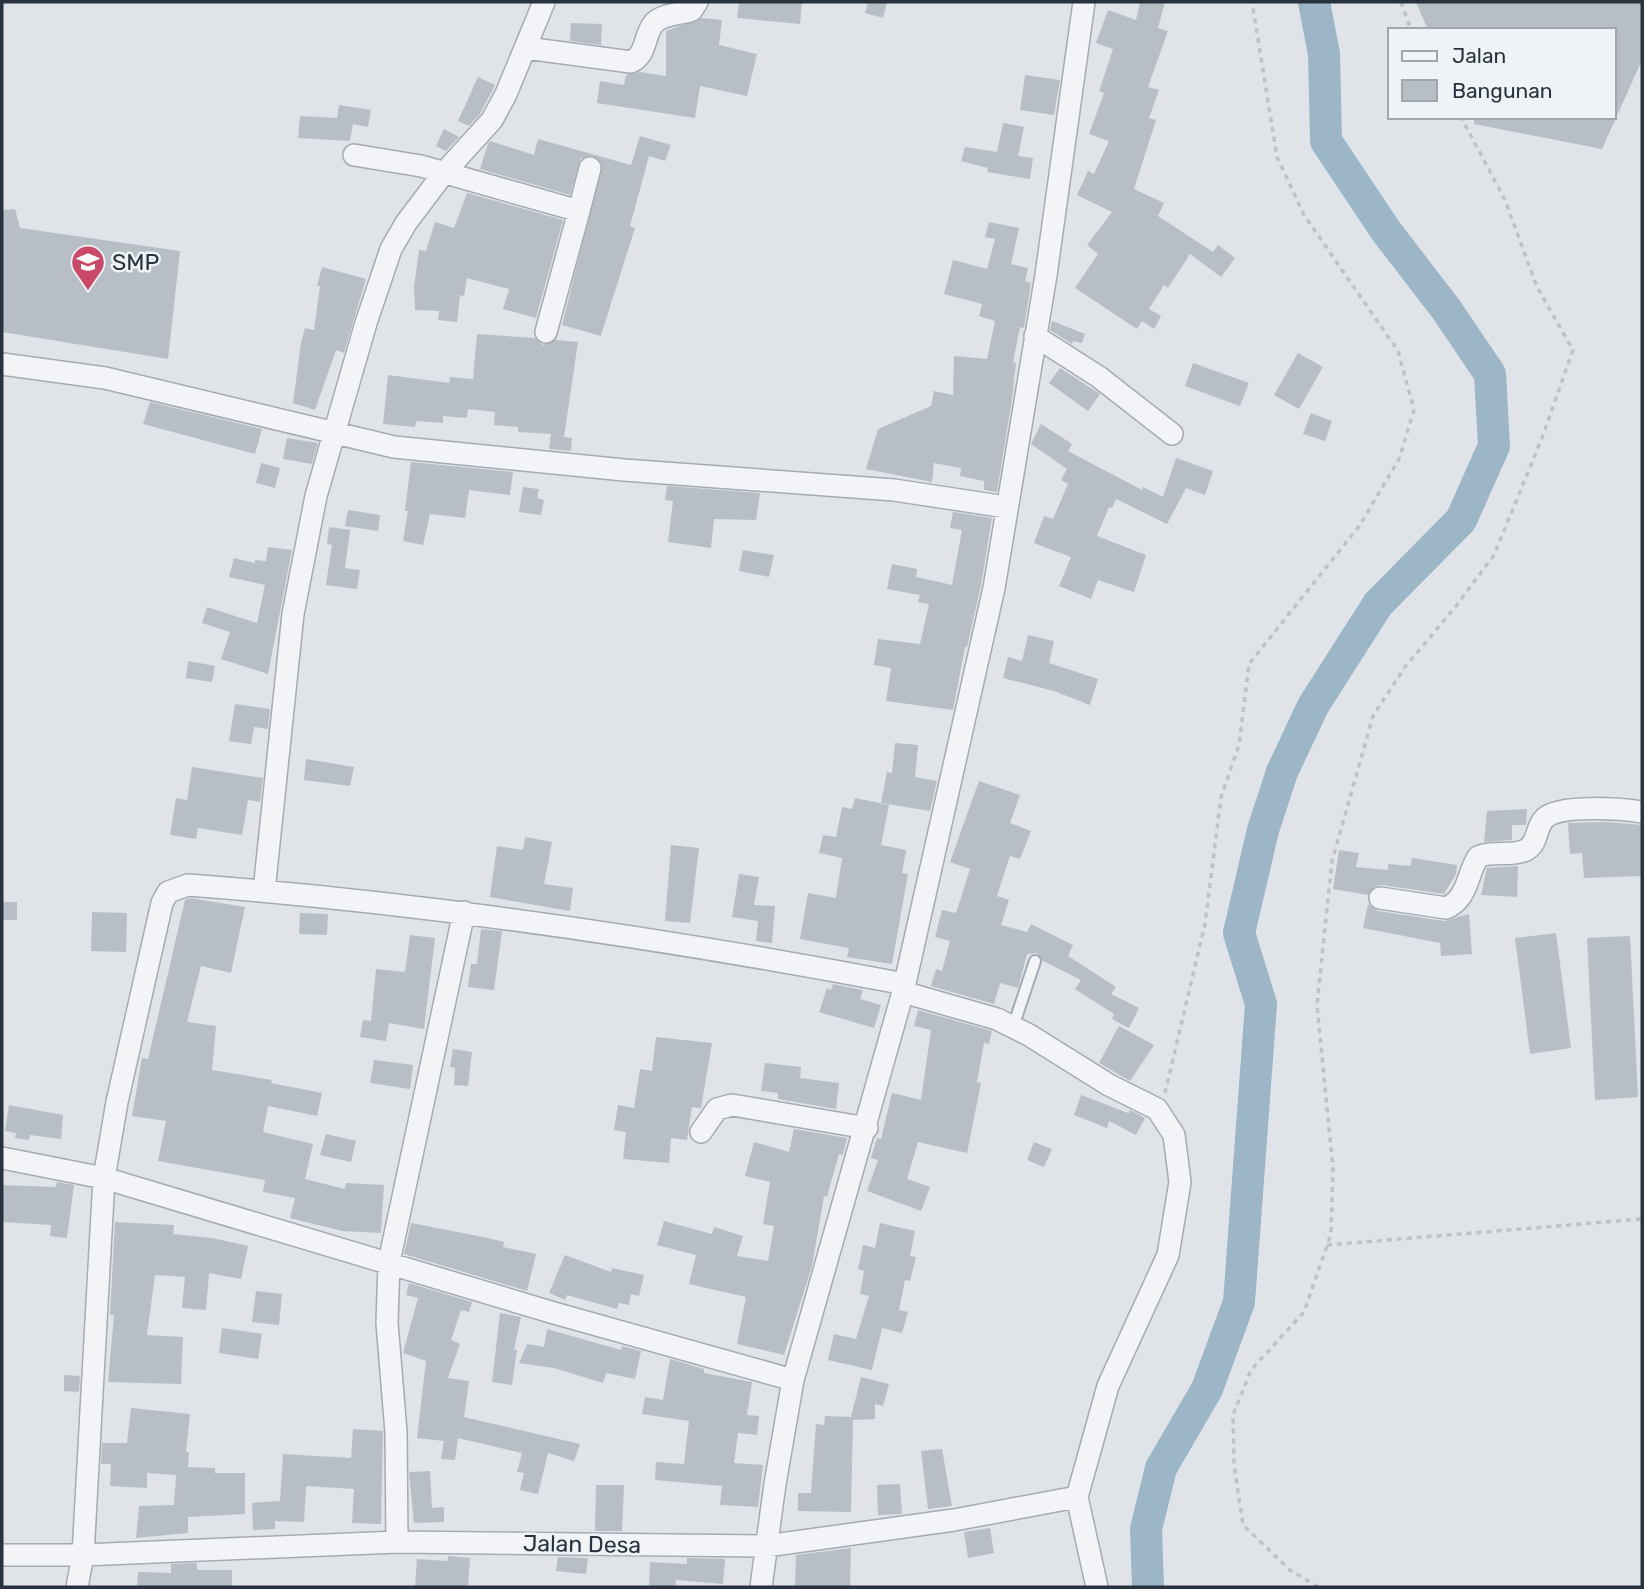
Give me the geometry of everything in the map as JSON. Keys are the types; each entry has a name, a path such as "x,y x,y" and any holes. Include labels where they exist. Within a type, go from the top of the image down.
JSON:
{"street":[{"path":"264,891 293,614 316,496 362,335 391,249 406,223 443,174 492,120 544,2"},
{"path":"526,48 631,62 641,54 652,24 661,18 692,10 697,2"},
{"path":"761,1587 793,1380 867,1128 904,988 994,588 1035,336 1084,2"},
{"path":"354,155 393,160 579,211"},
{"path":"546,332 590,167"},
{"path":"1035,336 1099,377 1172,434"},
{"path":"2,364 104,378 394,447 482,457 894,490 1006,508"},
{"path":"1380,898 1446,908 1456,901 1466,887 1478,857 1522,852 1531,846 1539,827 1549,815 1559,811 1642,812"},
{"path":"77,1587 83,1555 104,1178 142,986 162,904 168,892 188,885 464,912 818,968 904,988 997,1019 1160,1112 1174,1135 1180,1182 1168,1255 1108,1386 1077,1497 1096,1579"},
{"path":"397,1542 396,1432 387,1323 389,1262 464,912"},
{"path":"701,1132 717,1109 732,1105 867,1128"},
{"path":"2,1158 104,1178 554,1313 793,1380"},
{"name":"Jalan Desa","path":"2,1555 83,1555 397,1542 766,1546 954,1520 1077,1497"}],"lane":[{"path":"1013,1027 1035,961"}],"path":[{"path":"1160,1112 1205,924 1221,797 1239,745 1249,664 1360,525 1399,460 1414,410 1398,351 1304,215 1277,157 1252,2"},
{"path":"1401,2 1410,28"},
{"path":"1318,1587 1290,1570 1243,1525 1234,1465 1233,1415 1251,1370 1304,1312 1331,1234 1333,1169 1317,1005 1332,861 1373,716 1405,667 1494,555 1542,438 1573,350 1537,287 1505,200 1462,119"},
{"path":"1327,1245 1642,1219"}],"building":[{"path":"739,2 802,2 800,24 737,18"},
{"path":"868,2 887,2 883,18 865,13"},
{"path":"1140,2 1165,2 1158,28 1168,31 1148,87 1159,90 1149,118 1156,120 1134,189 1164,203 1158,216 1213,252 1218,245 1235,258 1221,277 1190,254 1168,288 1164,285 1149,309 1161,316 1154,329 1142,321 1137,329 1075,288 1098,254 1087,245 1112,212 1077,195 1088,171 1094,174 1109,141 1089,134 1104,93 1099,91 1113,49 1096,43 1108,10 1136,20"},
{"path":"1416,2 1642,2 1642,60 1616,118 1616,28 1427,28"},
{"path":"702,18 722,20 719,45 757,54 747,96 700,86 695,118 597,103 600,81 624,85 626,75 640,72 666,76 666,31"},
{"path":"571,23 602,24 601,45 570,41"},
{"path":"1025,75 1060,80 1054,115 1020,110"},
{"path":"478,77 495,85 480,114 469,126 458,121"},
{"path":"339,105 371,110 368,127 353,124 350,141 298,138 300,116 337,118"},
{"path":"1474,119 1615,119 1602,149 1474,124"},
{"path":"1003,123 1024,127 1018,156 1033,158 1030,179 987,172 988,168 961,161 965,147 997,152"},
{"path":"444,129 459,137 446,151 436,146"},
{"path":"640,136 671,145 665,161 649,156 630,226 635,228 601,336 562,325 602,164 594,156 581,158 570,195 480,169 488,144 490,141 534,155 538,139 631,165"},
{"path":"467,193 563,220 536,318 503,309 509,289 467,278 464,296 460,295 457,322 438,320 439,311 415,310 414,287 419,250 426,251 435,222 454,228"},
{"name":"SMP","path":"15,209 20,228 180,251 168,359 2,332 2,210"},
{"path":"989,222 1019,228 1011,264 1028,268 1025,281 1031,283 1024,328 1020,327 1013,362 1016,363 1012,399 997,492 984,490 984,481 960,476 961,468 934,463 932,482 866,469 878,429 931,406 934,391 953,395 954,356 987,359 995,321 979,316 982,304 944,294 953,260 987,269 995,239 985,237"},
{"path":"322,267 366,279 344,353 336,350 315,410 293,403 305,328 314,330 320,286 317,286"},
{"path":"1052,321 1085,334 1082,343 1073,341 1072,344 1050,330"},
{"path":"477,334 535,338 543,345 556,340 578,342 564,437 572,438 571,451 549,449 551,434 518,432 518,427 494,425 495,412 468,409 467,418 443,416 443,423 416,421 415,427 383,424 388,375 449,383 450,377 473,379"},
{"path":"1298,353 1323,367 1299,409 1274,395"},
{"path":"1193,363 1249,383 1240,406 1185,386"},
{"path":"1060,368 1100,394 1088,411 1049,383"},
{"path":"150,402 262,429 255,454 143,424"},
{"path":"1311,413 1332,421 1325,441 1303,434"},
{"path":"1041,424 1072,444 1068,451 1142,490 1143,487 1163,497 1176,458 1213,471 1205,495 1186,488 1167,524 1116,499 1112,508 1109,507 1097,536 1146,555 1134,592 1098,580 1091,599 1059,586 1071,557 1034,543 1044,516 1053,519 1068,484 1061,480 1067,469 1031,444"},
{"path":"287,438 318,443 312,464 283,459"},
{"path":"411,462 513,472 510,495 469,490 465,518 430,514 423,545 403,541"},
{"path":"261,463 280,468 275,488 256,483"},
{"path":"667,486 760,493 756,520 714,519 711,548 668,542 673,501 665,500"},
{"path":"523,487 539,489 537,498 544,500 541,515 519,512"},
{"path":"348,510 380,515 378,531 345,526"},
{"path":"953,512 992,518 981,585 953,710 886,701 891,668 874,665 878,639 920,644 929,604 918,602 920,595 887,589 892,564 917,569 916,577 952,585 962,530 950,528"},
{"path":"329,527 350,530 345,568 360,570 357,589 326,585 332,545 327,544"},
{"path":"268,547 292,550 268,674 221,659 230,632 202,623 207,607 257,623 265,585 229,577 234,558 255,563 255,560 266,561"},
{"path":"743,550 774,555 769,577 739,571"},
{"path":"1028,635 1054,641 1049,663 1098,679 1090,705 1054,691 1003,678 1008,657 1022,661"},
{"path":"188,661 215,666 212,682 186,678"},
{"path":"235,704 270,709 268,729 254,727 251,744 229,741"},
{"path":"895,743 918,745 915,777 937,781 930,811 881,803 887,772 892,773"},
{"path":"306,759 354,767 350,786 304,780"},
{"path":"192,767 263,778 260,802 248,800 242,835 198,828 196,839 170,835 176,798 187,800"},
{"path":"979,781 1020,795 1010,823 1031,831 1020,859 1010,856 997,896 1009,900 1001,925 1027,932 1031,924 1073,945 1068,956 1116,987 1111,994 1139,1008 1129,1028 1112,1019 1114,1014 1075,989 1081,980 1043,961 1037,953 1027,954 1018,988 1000,983 994,1004 931,986 936,969 942,971 950,941 935,937 942,910 956,913 970,869 950,862"},
{"path":"855,798 889,805 881,845 906,850 902,873 908,874 892,964 847,957 849,948 800,939 808,893 836,898 842,858 819,853 823,835 836,837 842,807 852,809"},
{"path":"1527,809 1526,825 1512,825 1512,840 1484,842 1487,811"},
{"path":"1568,823 1642,825 1642,876 1584,878 1582,853 1570,854"},
{"path":"525,837 552,842 544,884 573,888 570,911 490,897 497,846 523,850"},
{"path":"671,845 699,848 690,923 665,921"},
{"path":"1339,850 1359,853 1356,867 1388,870 1388,864 1411,866 1412,858 1457,865 1456,874 1444,894 1382,885 1375,886 1368,895 1333,889"},
{"path":"1518,866 1517,897 1481,895 1487,868"},
{"path":"739,874 759,877 754,905 775,906 772,943 756,941 758,921 732,917"},
{"path":"190,898 245,907 231,973 201,966 187,1022 216,1026 212,1070 272,1080 271,1083 322,1093 317,1116 268,1106 263,1132 313,1144 305,1179 345,1189 346,1183 384,1185 381,1233 342,1231 290,1218 295,1198 263,1192 265,1180 158,1161 166,1121 132,1116 142,1058 148,1059 185,900"},
{"path":"2,902 17,902 17,920 2,920"},
{"path":"1368,904 1378,911 1444,921 1469,914 1472,954 1441,956 1440,943 1363,928"},
{"path":"92,912 127,913 126,952 91,951"},
{"path":"300,913 328,914 327,935 299,934"},
{"path":"481,929 502,931 494,990 468,987 471,964 477,964"},
{"path":"1556,933 1571,1048 1530,1054 1515,938"},
{"path":"410,935 435,938 424,1029 389,1023 386,1041 360,1037 363,1020 371,1021 376,969 405,972"},
{"path":"1630,936 1638,1097 1595,1100 1587,938"},
{"path":"833,984 863,990 860,999 881,1005 874,1028 819,1012 827,988 831,990"},
{"path":"918,1010 992,1031 989,1044 984,1043 977,1082 981,1083 967,1153 918,1142 907,1179 930,1187 921,1211 867,1191 878,1160 871,1158 877,1138 881,1139 892,1093 921,1100 931,1030 914,1026"},
{"path":"1119,1026 1154,1045 1130,1081 1099,1063"},
{"path":"656,1037 712,1043 701,1108 692,1107 687,1140 671,1138 669,1163 623,1159 626,1132 614,1130 618,1105 634,1108 640,1069 652,1071"},
{"path":"453,1049 472,1052 468,1086 454,1085 455,1068 450,1067"},
{"path":"374,1060 413,1065 410,1089 370,1083"},
{"path":"765,1063 801,1067 800,1078 839,1083 836,1109 778,1099 778,1093 761,1091"},
{"path":"1081,1095 1128,1113 1130,1110 1145,1118 1136,1135 1109,1121 1107,1128 1074,1115"},
{"path":"9,1105 63,1115 61,1139 30,1135 29,1140 15,1138 16,1133 5,1131"},
{"path":"794,1129 847,1138 843,1155 839,1154 827,1197 824,1196 812,1266 784,1355 737,1344 746,1297 689,1284 696,1255 657,1245 664,1221 712,1234 714,1227 743,1236 737,1256 768,1261 774,1226 763,1224 770,1182 745,1176 754,1142 789,1152"},
{"path":"326,1134 356,1141 351,1162 320,1155"},
{"path":"1034,1142 1052,1149 1044,1167 1027,1160"},
{"path":"57,1182 74,1185 67,1238 50,1236 51,1225 2,1222 2,1185 56,1187"},
{"path":"115,1222 174,1225 173,1234 212,1238 248,1246 241,1279 209,1273 206,1310 182,1308 185,1277 155,1275 147,1335 183,1337 181,1384 108,1382 114,1315 110,1315"},
{"path":"411,1223 488,1238 504,1242 503,1247 536,1254 527,1291 404,1254"},
{"path":"880,1223 915,1231 910,1256 916,1257 910,1281 905,1280 899,1310 908,1312 902,1333 882,1328 872,1370 828,1360 834,1334 856,1339 869,1296 860,1294 864,1271 858,1269 863,1245 875,1248"},
{"path":"565,1255 611,1272 612,1268 644,1275 639,1296 631,1294 629,1305 619,1303 617,1309 567,1295 565,1300 549,1293"},
{"path":"409,1283 472,1302 469,1312 461,1310 451,1340 460,1344 448,1378 469,1381 464,1417 580,1444 574,1461 548,1453 538,1494 520,1490 524,1473 517,1472 522,1453 458,1438 455,1460 441,1459 444,1441 417,1438 426,1361 403,1353 418,1298 406,1295"},
{"path":"256,1291 282,1294 279,1325 252,1322"},
{"path":"500,1313 521,1317 514,1350 517,1350 512,1385 492,1382"},
{"path":"222,1328 262,1334 258,1359 219,1353"},
{"path":"547,1329 621,1350 622,1346 641,1351 635,1379 606,1373 603,1383 554,1368 519,1363 527,1344 544,1347"},
{"path":"670,1359 704,1369 704,1373 752,1382 747,1415 759,1416 757,1435 738,1433 734,1463 763,1465 758,1507 720,1505 722,1486 655,1480 656,1462 684,1464 689,1421 642,1414 645,1397 663,1400"},
{"path":"64,1375 80,1376 79,1392 64,1391"},
{"path":"861,1377 889,1384 883,1406 875,1404 875,1419 853,1420 851,1512 798,1511 798,1493 811,1493 816,1424 824,1425 825,1416 851,1417"},
{"path":"131,1408 190,1414 186,1452 189,1452 188,1467 215,1468 215,1473 245,1473 245,1514 188,1517 188,1533 136,1538 139,1506 174,1505 176,1475 147,1473 147,1488 110,1486 111,1464 101,1464 102,1443 127,1443"},
{"path":"353,1429 383,1431 381,1524 352,1523 354,1489 306,1486 304,1522 275,1521 275,1529 253,1530 252,1503 280,1501 283,1454 351,1458"},
{"path":"942,1449 952,1506 928,1509 921,1451"},
{"path":"430,1471 432,1508 444,1507 444,1522 414,1523 409,1472"},
{"path":"900,1484 902,1514 878,1515 877,1485"},
{"path":"596,1485 624,1485 622,1531 595,1531"},
{"path":"990,1528 994,1553 968,1558 964,1532"},
{"path":"851,1548 850,1587 795,1586 796,1555"},
{"path":"448,1556 470,1558 468,1587 415,1587 417,1559 448,1561"},
{"path":"558,1557 588,1558 586,1574 556,1571"},
{"path":"687,1558 725,1559 723,1584 676,1580 675,1587 649,1587 650,1562 687,1564"},
{"path":"197,1563 197,1570 232,1570 232,1587 137,1587 138,1572 171,1573 171,1564"}],"waterway":[{"path":"1148,1587 1146,1529 1161,1468 1207,1389 1239,1302 1261,1004 1239,933 1263,830 1282,772 1313,706 1378,604 1461,520 1494,446 1490,374 1446,309 1386,231 1326,141 1324,54 1314,2"}],"place":[{"name":"SMP","path":"88,292"}]}
